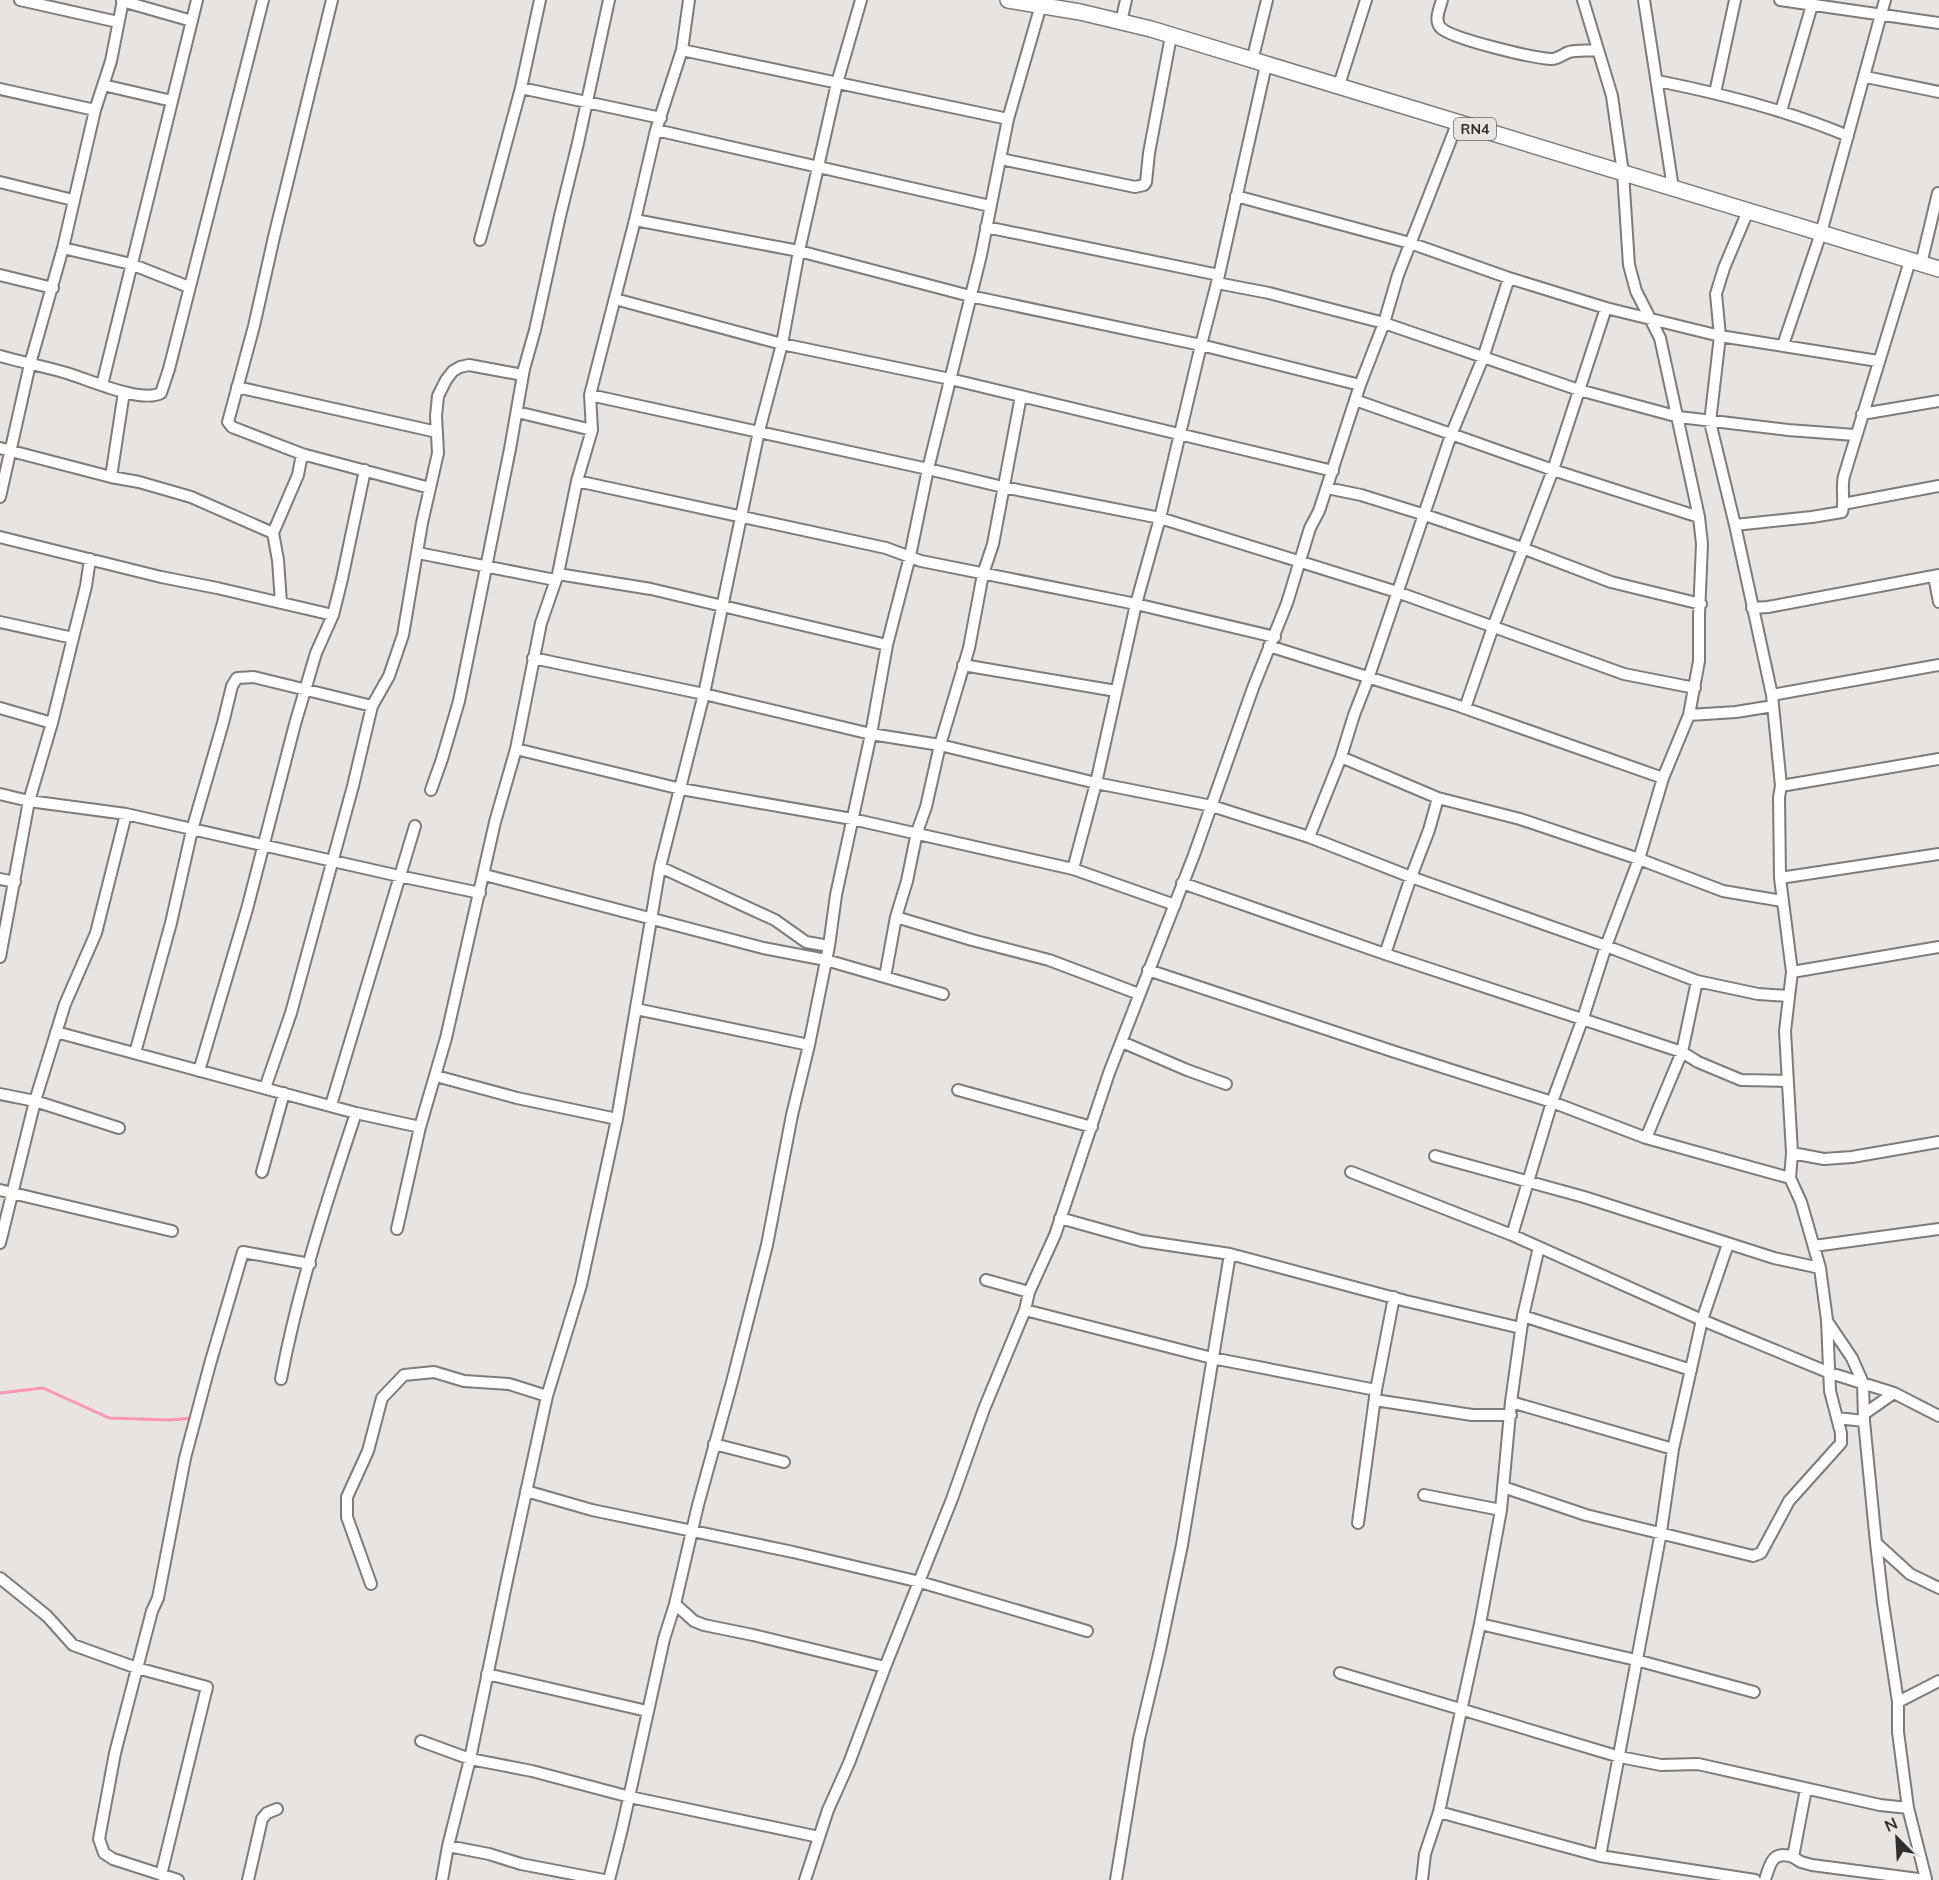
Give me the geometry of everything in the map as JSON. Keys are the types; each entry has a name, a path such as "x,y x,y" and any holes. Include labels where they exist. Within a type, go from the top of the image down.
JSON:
{"highway":[{"name":"RN4","path":"1008,0 1080,12 1171,36 1339,85 1456,124 1939,269"}],"street":[{"path":"20,0 118,22"},
{"path":"102,385 130,264 197,0"},
{"path":"0,356 65,372 124,392 152,396 158,395 164,389 262,0"},
{"path":"332,0 254,326 228,418 229,425 302,454 430,488"},
{"path":"480,240 521,88 540,0"},
{"path":"430,790 442,759 459,701 523,375 609,0"},
{"path":"397,1228 420,1127 436,1077 485,875 495,822 516,749 541,623 556,577 577,481 592,430 590,395 656,130 682,50 689,0"},
{"path":"442,1880 447,1846 470,1759 547,1396 581,1284 617,1119 660,867 704,694 759,431 782,344 837,83 861,0"},
{"path":"1121,22 1126,0"},
{"path":"1073,869 1096,783 1136,604 1160,518 1200,345 1218,279 1236,196 1259,63 1267,0"},
{"path":"1339,85 1366,0"},
{"path":"1442,0 1437,18 1438,23 1440,27 1454,36 1488,46 1553,59 1569,52 1597,50"},
{"path":"1512,1235 1552,1102 1638,859 1663,778 1689,715 1700,661 1702,544 1699,517 1660,338 1636,291 1629,265 1623,173 1612,96 1583,0"},
{"path":"1644,0 1673,188"},
{"path":"1715,93 1735,0"},
{"path":"1780,0 1939,23"},
{"path":"1784,345 1821,233 1886,0"},
{"path":"0,497 5,449 53,288 95,110 111,61 123,1 192,21"},
{"path":"609,1880 630,1797 664,1639 757,1288 792,1115 809,1046 829,946 836,895 871,734 886,645 910,556 928,469 986,227 1008,119 1041,5"},
{"path":"1781,111 1812,5"},
{"path":"1001,159 1135,187 1144,185 1171,36"},
{"path":"682,50 1008,119"},
{"path":"1866,77 1939,92"},
{"path":"1658,81 1715,93 1781,111 1848,136"},
{"path":"103,85 172,100"},
{"path":"521,88 660,118"},
{"path":"0,89 95,110"},
{"path":"805,1880 819,1837 952,1499 984,1409 1025,1310 1029,1292 1060,1218 1109,1073 1212,806 1333,471 1360,385 1384,323 1398,275 1456,124"},
{"path":"656,130 819,169 990,206"},
{"path":"0,182 73,200"},
{"path":"1735,525 1840,513 1843,510 1841,489 1855,435 1878,360 1938,193"},
{"path":"1236,196 1410,243 1509,278 1606,308 1720,336 1878,360"},
{"path":"1503,1487 1586,1515 1753,1556 1758,1555 1766,1545 1797,1491 1841,1443 1842,1439 1830,1391 1827,1320 1820,1268 1801,1202 1790,1178 1792,1153 1785,1031 1792,972 1779,878 1781,786 1772,700 1735,525 1710,422 1720,336 1716,294 1724,268 1748,211"},
{"path":"635,220 800,251 970,296 1200,345 1360,385"},
{"path":"986,227 1218,279 1384,323 1579,390 1679,417 1710,422 1855,435"},
{"path":"63,248 130,264 189,287"},
{"path":"0,275 53,288"},
{"path":"1309,837 1341,757 1451,435 1483,358 1509,278"},
{"path":"615,299 782,344 950,379 1333,471"},
{"path":"1465,708 1493,627 1553,470 1606,308"},
{"path":"265,1088 291,1013 353,786 372,706 389,676 403,635 422,523 438,453 438,396 453,371 460,367 469,365 523,375"},
{"path":"237,387 437,432"},
{"path":"111,477 124,392"},
{"path":"590,395 1003,487 1160,518 1397,592 1624,675 1695,688"},
{"path":"885,977 896,917 907,881 917,832 926,807 940,745 969,648 983,574 993,543 1021,396"},
{"path":"1355,400 1553,470 1699,517"},
{"path":"1862,414 1939,401"},
{"path":"516,412 592,430"},
{"path":"5,449 191,497 273,533"},
{"path":"281,603 278,560 273,533 298,475 302,454"},
{"path":"199,1071 247,909 262,846 316,653 333,615 365,470"},
{"path":"577,481 886,548 921,561 1136,604 1272,641 1368,679 1465,708 1663,778"},
{"path":"1843,504 1939,486"},
{"path":"1327,488 1361,495 1425,515 1611,582 1701,604"},
{"path":"0,537 161,577 333,615"},
{"path":"418,553 486,567 651,589 723,604 886,645"},
{"path":"0,957 29,801 74,638 90,559"},
{"path":"1752,608 1768,607 1937,575 1939,602"},
{"path":"0,622 74,638"},
{"path":"533,658 704,694 871,734 940,745 1096,783 1212,806 1309,837 1411,877 1697,981 1758,994 1789,996"},
{"path":"963,664 1116,691"},
{"path":"1689,715 1736,712 1772,700 1939,665"},
{"path":"135,1053 171,923 192,830 232,686 237,678 254,677 372,706"},
{"path":"0,708 52,723"},
{"path":"516,749 681,789 917,832 1073,869 1174,905"},
{"path":"1341,757 1438,798 1521,819 1723,891 1782,901"},
{"path":"1781,786 1939,759"},
{"path":"0,794 29,801 126,814 480,893"},
{"path":"1385,954 1438,798"},
{"path":"0,1243 35,1101 65,1004 96,933 126,814"},
{"path":"331,1105 415,826"},
{"path":"1779,878 1939,854"},
{"path":"660,867 775,920 806,942 829,946"},
{"path":"485,875 763,948 826,960 943,994"},
{"path":"0,879 15,882"},
{"path":"1182,883 1385,954 1682,1052 1698,1062 1741,1080 1787,1081"},
{"path":"896,917 1049,960 1139,994"},
{"path":"1792,972 1939,947"},
{"path":"1149,970 1552,1102 1646,1138 1790,1178"},
{"path":"1646,1138 1682,1052 1697,981"},
{"path":"636,1010 809,1046"},
{"path":"56,1032 356,1113 420,1127"},
{"path":"1122,1042 1226,1084"},
{"path":"436,1077 517,1098 617,1119"},
{"path":"958,1090 1092,1127"},
{"path":"262,1172 284,1093"},
{"path":"0,1094 35,1101 119,1128"},
{"path":"281,1379 290,1337 328,1198 356,1113"},
{"path":"1792,1153 1824,1159 1852,1157 1939,1142"},
{"path":"1435,1155 1530,1180 1774,1258 1820,1268"},
{"path":"1351,1172 1512,1235 1702,1320 1830,1373 1894,1393 1939,1416"},
{"path":"0,1190 172,1231"},
{"path":"1060,1218 1143,1241 1230,1254 1394,1298 1521,1328"},
{"path":"1814,1246 1939,1228"},
{"path":"1600,1856 1661,1532 1673,1449 1702,1320 1728,1244"},
{"path":"1422,1880 1425,1854 1438,1812 1480,1624 1501,1510 1511,1402 1521,1328 1539,1247"},
{"path":"178,1880 112,1859 105,1853 99,1839 112,1766 152,1611 158,1598 185,1458 243,1252 310,1264"},
{"path":"1116,1880 1139,1739 1182,1545 1230,1254"},
{"path":"986,1280 1029,1292"},
{"path":"1358,1524 1375,1395 1394,1298"},
{"path":"1025,1310 1212,1358 1375,1395 1472,1415 1511,1415"},
{"path":"1523,1316 1691,1370"},
{"path":"1765,1880 1768,1867 1775,1857 1781,1854 1812,1865 1926,1880 1908,1808 1898,1732 1898,1702 1876,1543 1863,1383 1852,1359 1827,1320"},
{"path":"370,1584 347,1517 347,1497 368,1451 382,1398 404,1374 434,1372 464,1381 508,1384 547,1396"},
{"path":"1837,1418 1864,1417 1894,1393"},
{"path":"1511,1402 1673,1449"},
{"path":"714,1444 784,1462"},
{"path":"526,1491 592,1510 920,1582 1087,1631"},
{"path":"1424,1495 1501,1510"},
{"path":"1876,1543 1910,1574 1939,1588"},
{"path":"0,1578 40,1610 73,1645 137,1668 207,1688 161,1875"},
{"path":"675,1604 694,1621 704,1625 885,1666"},
{"path":"1480,1624 1636,1660 1754,1692"},
{"path":"1340,1673 1620,1757 1661,1765 1698,1764 1880,1805 1908,1808"},
{"path":"487,1674 647,1710"},
{"path":"1898,1702 1939,1681"},
{"path":"421,1741 470,1759 532,1771 630,1797 819,1837"},
{"path":"1793,1857 1806,1789"},
{"path":"248,1880 262,1820 267,1813 276,1809"},
{"path":"1438,1812 1600,1856 1755,1880"},
{"path":"447,1846 489,1854 521,1864 604,1880"}],"waterway":[{"path":"0,1393 43,1388 109,1418 169,1420 192,1418"}]}
